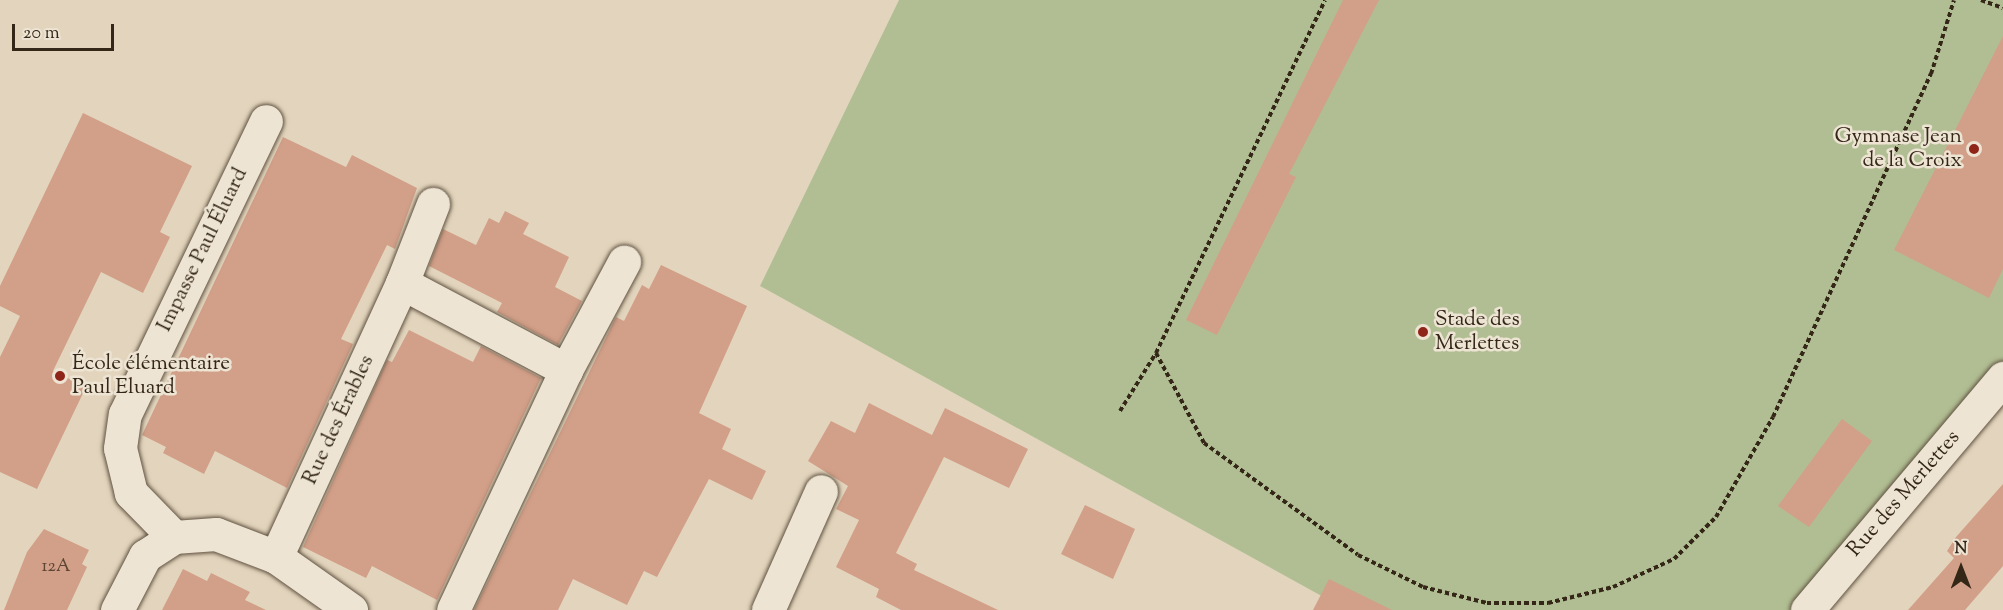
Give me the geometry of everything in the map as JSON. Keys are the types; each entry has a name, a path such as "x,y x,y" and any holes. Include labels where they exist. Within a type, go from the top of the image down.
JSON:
{"street":[{"name":"Impasse Paul Éluard","path":"174,537 130,493 120,448 124,414 266,121"},
{"name":"Rue des Érables","path":"276,557 402,284 433,204"},
{"path":"453,610 566,370 624,262"},
{"path":"402,284 566,370"},
{"name":"Rue des Merlettes","path":"1807,610 2003,378"},
{"path":"772,609 821,491"},
{"path":"117,610 145,556 174,537 216,534 276,557 351,610"}],"path":[{"path":"1120,411 1155,353 1325,0"},
{"path":"1155,353 1204,443 1358,555 1423,587 1487,603 1548,603 1612,587 1674,559 1721,507 1773,417 1921,96 1954,0"},
{"path":"1981,0 2003,8"}],"green space":[{"name":"Stade des Merlettes","path":"899,0 2003,0 2003,378 1805,610 1347,610 760,286"}],"building":[{"path":"1343,0 1379,0 1289,174 1296,177 1217,335 1186,320"},
{"name":"Gymnase Jean de la Croix","path":"2003,36 2003,269 1989,298 1894,250"},
{"path":"83,113 192,166 160,232 170,237 143,293 101,272 53,371 86,387 37,489 0,472 0,357 20,316 0,306 0,286"},
{"path":"283,137 346,167 352,155 417,188 395,249 387,245 341,339 353,344 287,488 215,451 204,474 163,453 166,447 142,435"},
{"path":"505,211 529,223 523,234 569,257 555,287 582,301 558,345 497,312 502,303 429,266 443,229 476,245 489,218 499,223"},
{"path":"661,265 747,306 699,413 731,429 722,449 766,471 752,500 709,479 657,577 644,571 627,605 573,579 558,610 474,610 616,317 624,321 642,285 649,289"},
{"path":"409,330 473,362 481,346 541,378 437,600 372,566 366,578 303,547 387,360 392,362"},
{"path":"869,403 932,435 945,408 1028,449 1009,488 944,457 896,553 917,564 914,570 998,610 901,610 876,597 879,589 836,567 859,520 836,509 848,486 808,461 831,421 855,433"},
{"path":"1842,419 1872,441 1809,527 1778,506"},
{"path":"2003,484 2003,566 1965,610 1908,610 1954,558 1947,551 1956,537"},
{"path":"1085,505 1135,529 1113,579 1061,554"},
{"path":"44,529 89,550 82,564 87,567 67,610 4,610 27,552"},
{"path":"183,569 207,581 211,573 250,592 245,600 266,610 162,610"},
{"path":"1329,579 1392,610 1313,610"}],"place":[{"name":"Gymnase Jean de la Croix","path":"1974,149"},
{"name":"Stade des Merlettes","path":"1423,332"},
{"name":"École élémentaire Paul Eluard","path":"60,376"}]}
